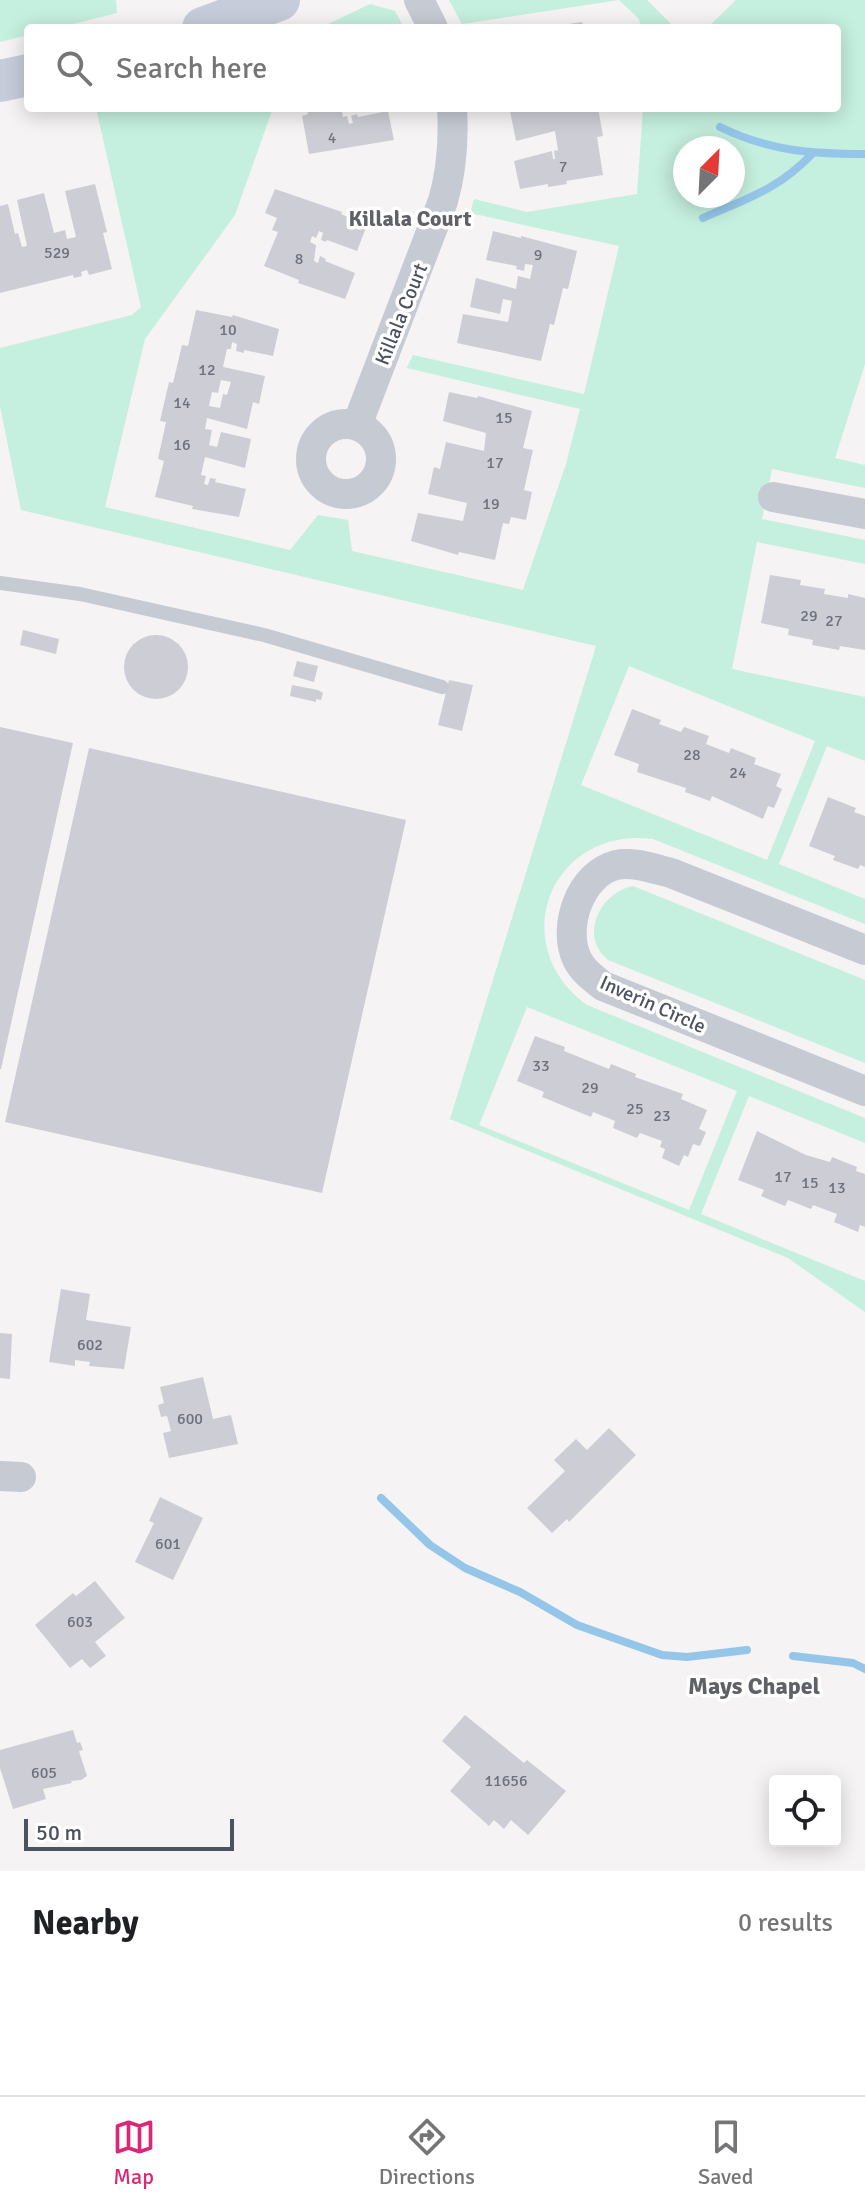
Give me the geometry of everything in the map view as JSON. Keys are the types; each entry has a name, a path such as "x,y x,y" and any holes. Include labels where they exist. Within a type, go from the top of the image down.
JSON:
{"street":[{"path":"214,24 279,0"},
{"path":"419,0 431,24"},
{"path":"0,81 24,76"},
{"name":"Killala Court","path":"357,425 443,201 451,172 452,112"},
{"path":"773,497 865,514"},
{"name":"Inverin Circle","path":"865,950 671,873 640,865 617,864 598,872 583,892 574,915 572,936 576,957 585,971 603,986 865,1091"}],"lane":[{"path":"0,583 80,594 264,635 442,687"}],"green space":[{"path":"0,0 116,0 117,13 73,24 24,24 24,36 0,42"},
{"path":"449,0 619,0 462,24"},
{"path":"619,0 647,0 671,24 640,24 639,19"},
{"path":"736,0 865,0 865,364 835,458 865,465 865,488 772,469 762,519 865,540 865,564 757,542 732,669 865,697 865,761 827,746 779,864 865,899 865,924 653,839 617,840 588,851 565,870 551,895 545,923 548,952 562,980 587,1005 865,1118 865,1143 749,1096 701,1214 865,1281 865,1312 788,1258 450,1119 596,646 21,510 0,406 0,348 132,315 141,307 97,112 272,112 235,215 145,339 105,507 290,550 318,515 348,520 352,551 523,590 566,464 580,409 407,368 413,355 584,394 619,246 470,213 474,199 527,212 637,194 643,112 841,112 841,24 711,24","holes":["629,666 815,741 767,860 581,785","527,1007 737,1091 689,1210 479,1125"]},
{"path":"370,4 395,11 402,24 328,24"},
{"path":"633,886 865,980 865,1063 608,960 599,951 595,940 597,917 611,897"}],"building":[{"path":"342,112 349,124 353,123 351,116 357,114 358,117 388,112 394,140 309,154 302,116"},
{"path":"510,112 599,112 603,136 597,137 603,175 566,181 567,184 520,189 514,161 552,151 555,159 554,151 558,150 555,131 516,141"},
{"path":"95,184 112,269 89,275 87,270 81,272 82,276 74,278 73,275 0,293 0,206 8,204 15,234 18,233 22,247 27,246 17,200 44,193 54,233 65,230 67,239 76,237 65,191"},
{"path":"275,189 342,212 367,225 357,251 321,240 323,233 319,231 310,242 316,245 314,261 318,263 320,256 355,273 345,299 298,283 299,280 264,266 278,232 272,230 277,218 265,213"},
{"path":"493,231 577,251 568,289 563,288 541,361 457,343 463,314 508,322 512,301 503,299 500,314 470,307 476,278 516,289 518,276 530,279 533,265 525,264 524,271 516,269 517,266 486,260"},
{"path":"196,310 233,315 279,329 273,356 236,351 237,344 232,342 231,349 227,349 223,367 265,376 259,404 253,402 247,429 207,418 205,429 212,430 209,445 217,447 221,432 251,439 245,468 205,457 201,475 206,476 204,484 208,485 210,478 246,489 239,517 192,509 193,506 155,497 164,461 158,459 166,422 160,421 182,345 188,346","holes":["221,380 231,382 227,395 223,394 220,408 209,406 212,392 218,393"]},
{"path":"449,392 478,396 532,411 523,448 533,450 524,490 532,492 526,520 511,517 509,524 503,523 495,560 459,552 458,555 411,541 418,513 463,521 467,503 428,494 434,467 440,469 446,442 484,451 486,433 443,421"},
{"path":"770,575 801,580 800,585 825,589 824,594 865,598 865,650 840,646 839,650 812,645 813,640 788,635 789,629 761,623"},
{"path":"23,630 59,639 56,654 20,645"},
{"path":"156,635 179,644 188,667 179,690 156,699 133,690 124,667 133,644"},
{"path":"297,661 318,666 314,682 293,676"},
{"path":"449,680 473,685 462,731 438,725"},
{"path":"292,685 318,690 323,693 321,700 316,699 316,702 290,696"},
{"path":"632,709 681,732 684,727 709,736 706,744 729,753 731,748 756,758 754,764 781,774 776,786 782,789 774,808 768,806 763,819 712,796 710,801 685,792 686,788 637,772 639,764 614,755"},
{"path":"0,727 73,743 1,1069 0,1069"},
{"path":"89,748 406,820 322,1193 5,1122"},
{"path":"828,797 856,808 854,812 865,816 865,867 860,865 858,869 833,860 835,856 809,846"},
{"path":"535,1036 609,1069 611,1064 636,1074 635,1077 683,1094 681,1099 707,1110 699,1129 706,1132 700,1146 693,1144 688,1157 684,1155 679,1166 662,1158 665,1149 660,1147 662,1141 640,1133 637,1138 613,1128 615,1121 593,1112 591,1117 542,1097 544,1092 517,1081"},
{"path":"757,1131 806,1155 830,1162 832,1157 857,1167 856,1171 865,1174 865,1227 860,1225 858,1232 834,1222 837,1214 813,1205 811,1209 788,1200 785,1206 761,1196 764,1190 738,1180"},
{"path":"61,1289 90,1294 86,1320 131,1327 124,1369 89,1366 90,1362 75,1360 75,1366 49,1362"},
{"path":"0,1333 12,1334 10,1379 0,1378"},
{"path":"203,1377 213,1419 231,1415 238,1444 169,1458 163,1433 171,1431 167,1416 161,1417 158,1405 164,1403 160,1387"},
{"path":"609,1428 636,1455 569,1522 567,1519 552,1533 527,1508 565,1471 554,1460 576,1439 587,1450"},
{"path":"160,1497 203,1518 173,1580 135,1562 154,1523 149,1521"},
{"path":"95,1581 125,1618 95,1642 106,1656 90,1668 82,1659 70,1668 35,1625 73,1593 76,1596"},
{"path":"465,1715 524,1763 527,1760 566,1791 528,1835 511,1820 504,1829 494,1820 489,1826 450,1791 471,1767 442,1741"},
{"path":"73,1730 83,1750 79,1751 87,1776 72,1783 43,1789 46,1799 13,1809 0,1768 0,1750"}],"waterway":[{"path":"720,127 791,150 865,154"},
{"path":"703,218 774,185 812,154"},
{"path":"381,1498 430,1545 465,1568 520,1592 577,1625 662,1655 687,1657 747,1650"},
{"path":"793,1656 853,1663 865,1669"}],"district":[{"name":"Killala Court","path":"410,218"},
{"name":"Mays Chapel","path":"754,1686"}]}
